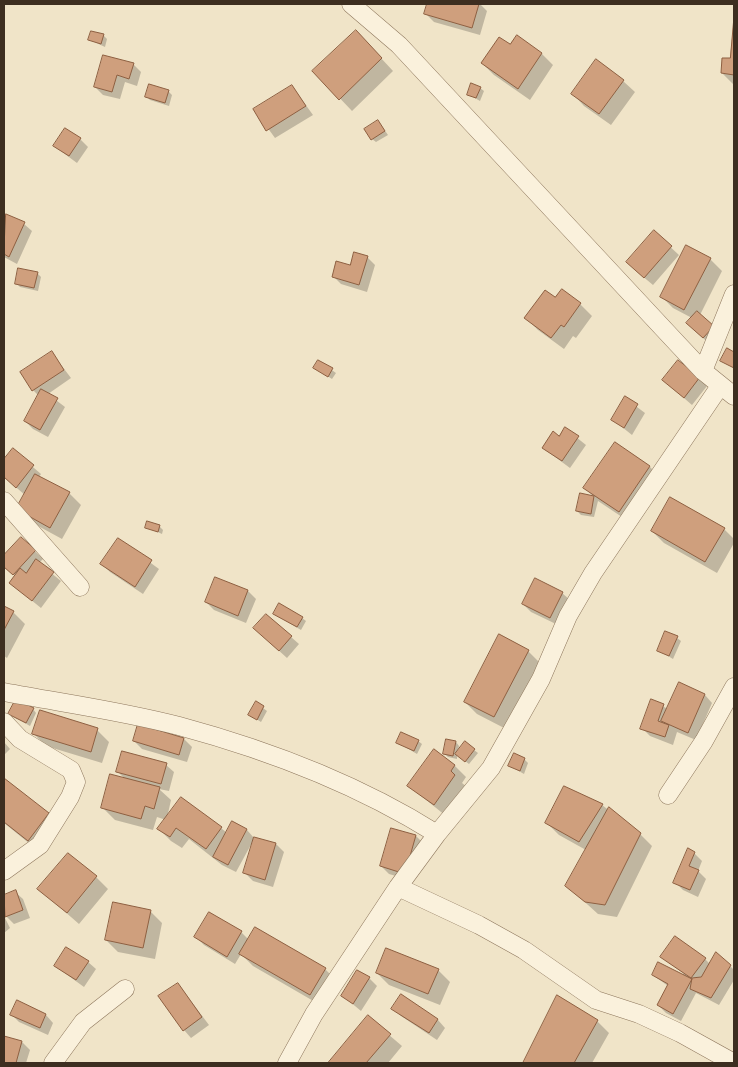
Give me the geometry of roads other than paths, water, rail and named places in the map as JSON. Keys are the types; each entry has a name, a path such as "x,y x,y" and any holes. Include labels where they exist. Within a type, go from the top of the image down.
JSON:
{"street":[{"path":"287,1063 314,1014 398,887 437,834 492,768 541,679 568,616 593,573 727,391 704,371 399,45 352,4"},
{"path":"704,371 734,294"},
{"path":"4,501 80,587"},
{"path":"668,795 704,742 734,688"},
{"path":"4,692 178,726 254,749 396,809 437,834"},
{"path":"4,722 20,738 71,770 76,782 70,798 40,844 4,872"},
{"path":"398,887 524,950 596,1000 639,1014 734,1063"},
{"path":"53,1063 83,1022 125,989"}]}
